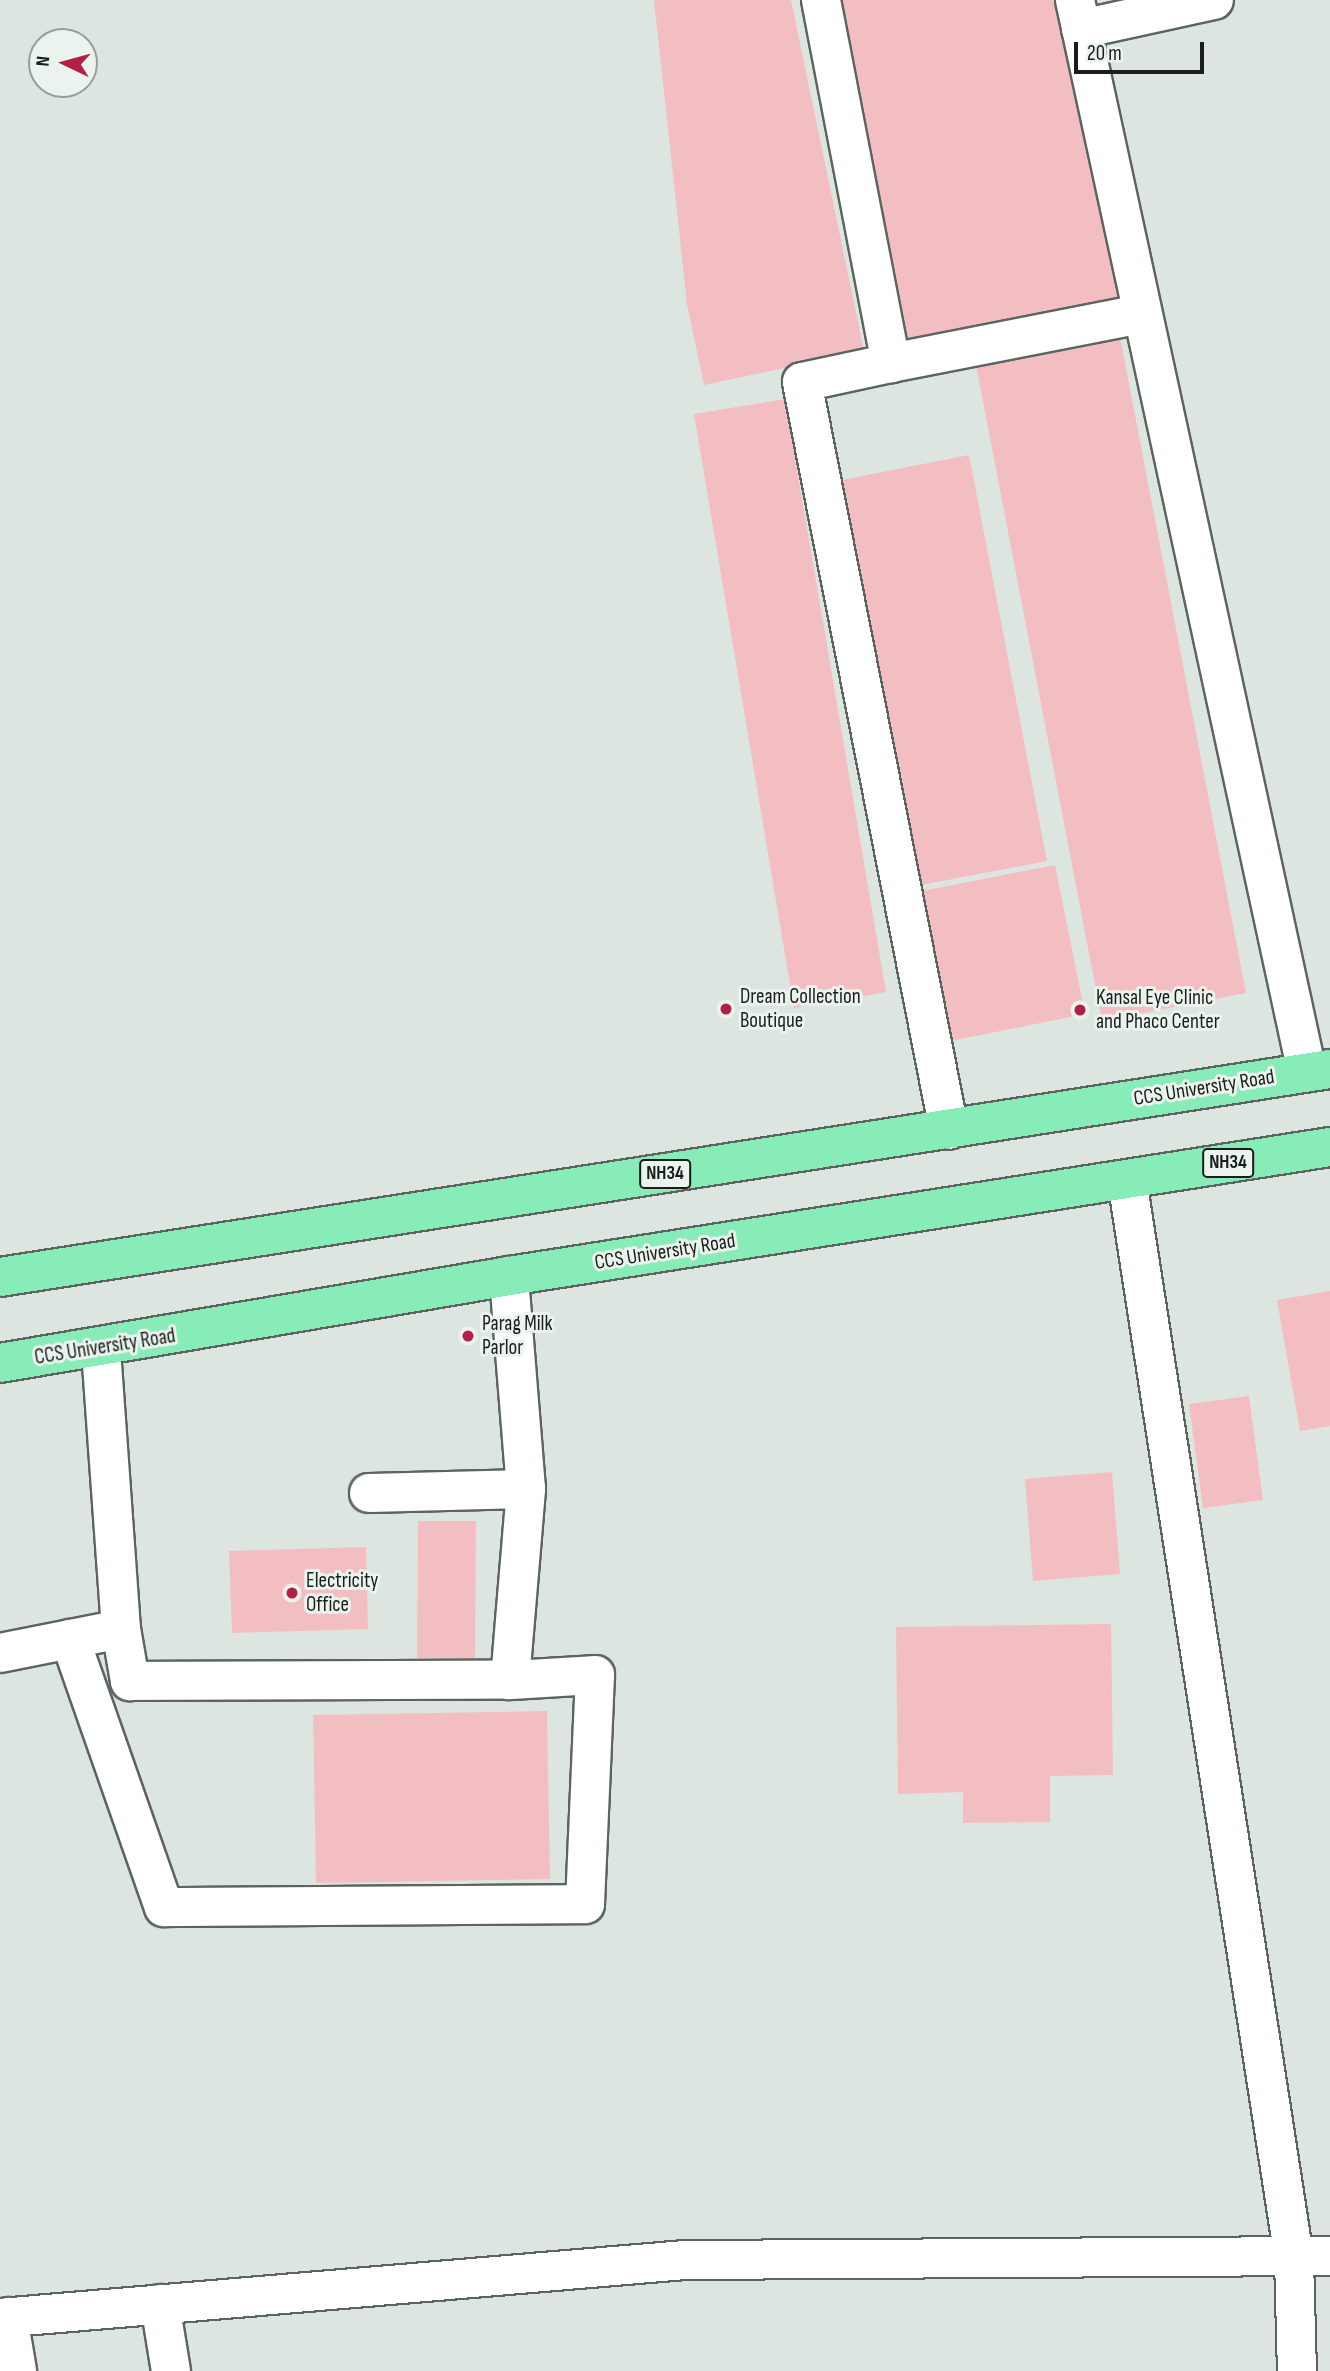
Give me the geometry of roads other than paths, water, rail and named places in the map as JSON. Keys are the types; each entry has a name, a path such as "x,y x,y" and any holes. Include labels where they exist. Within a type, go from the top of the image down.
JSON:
{"highway":[{"name":"CCS University Road","path":"0,1277 1318,1071"},
{"name":"CCS University Road","path":"0,1363 101,1349 509,1276 1330,1147"}],"street":[{"path":"821,0 891,363"},
{"path":"1214,0 1078,15 1141,314 1318,1071"},
{"path":"949,1130 802,383 1141,314"},
{"path":"1127,1180 1312,2257 1297,2371"},
{"path":"509,1276 527,1489 510,1681"},
{"path":"70,1639 164,1907 585,1903 595,1675 510,1681 130,1681 121,1629 101,1349"},
{"path":"369,1493 527,1489"},
{"path":"0,1653 121,1629"},
{"path":"17,2371 4,2317 685,2260 1312,2257"},
{"path":"160,2304 171,2371"}],"place":[{"name":"Dream Collection Boutique","path":"726,1009"},
{"name":"Kansal Eye Clinic and Phaco Center","path":"1080,1010"},
{"name":"Parag Milk Parlor","path":"468,1336"},
{"name":"Electricity Office","path":"292,1593"}]}
